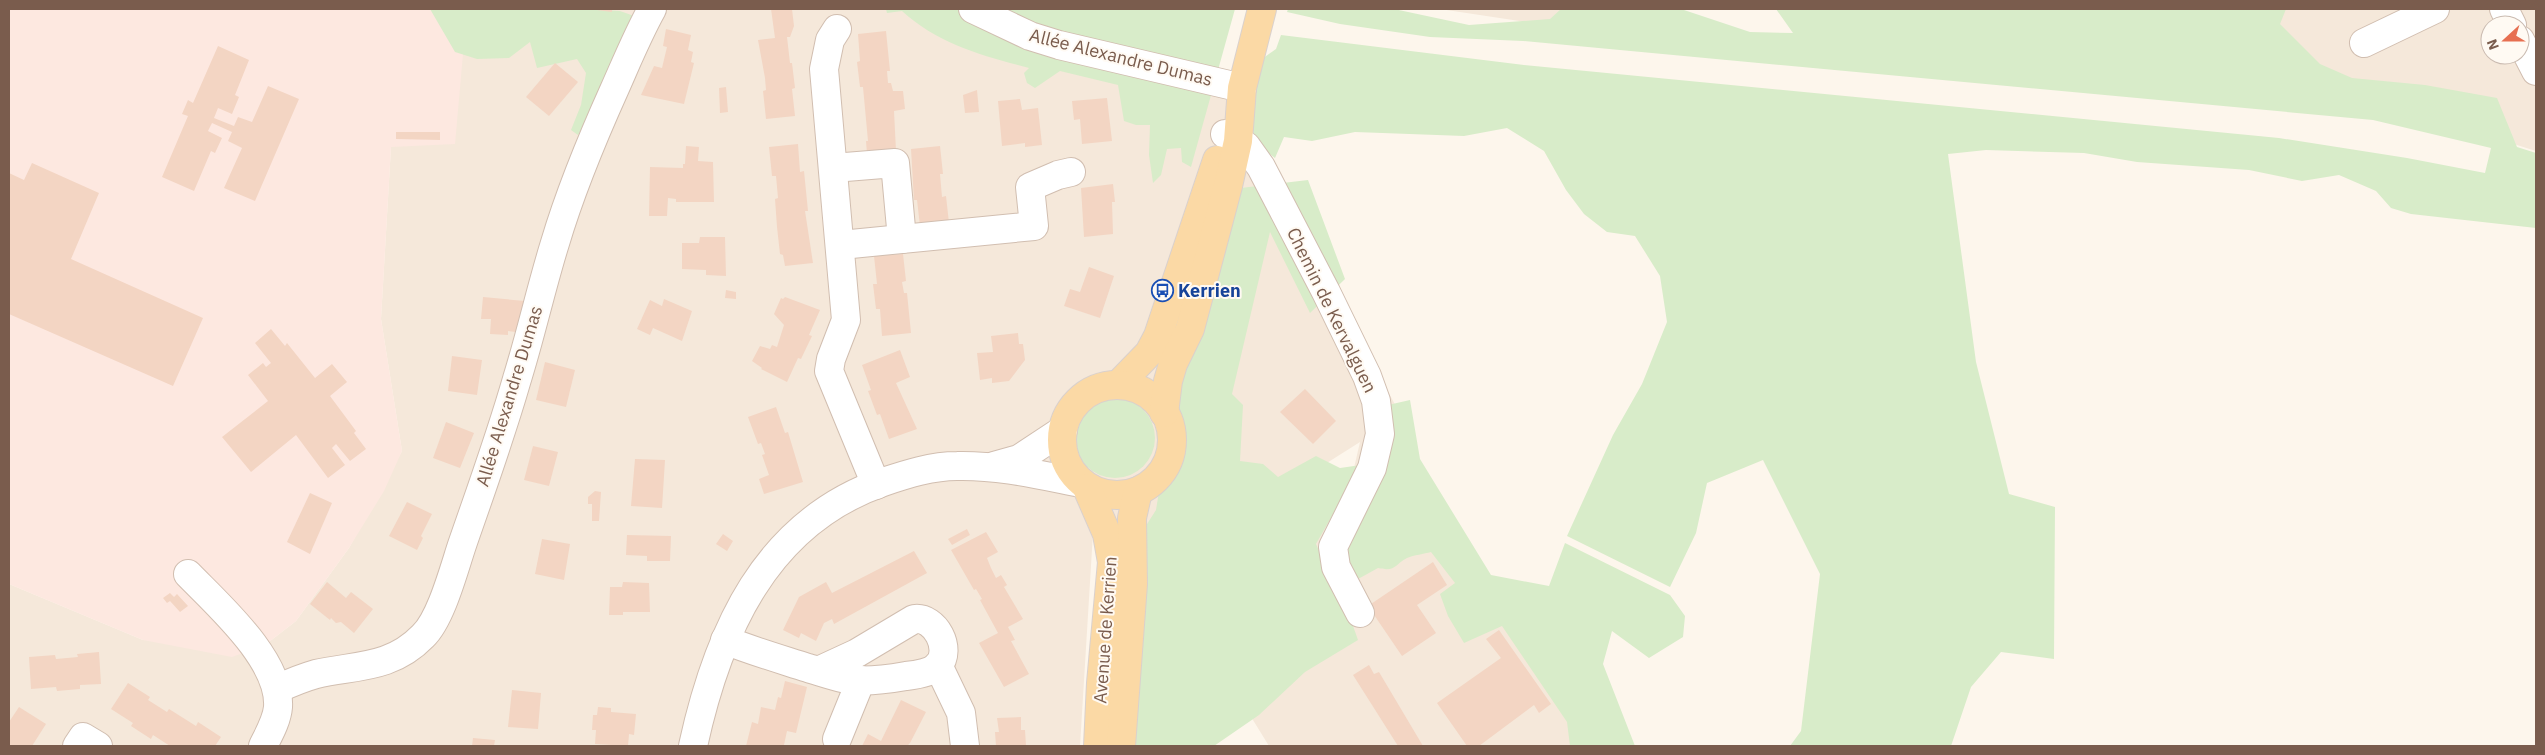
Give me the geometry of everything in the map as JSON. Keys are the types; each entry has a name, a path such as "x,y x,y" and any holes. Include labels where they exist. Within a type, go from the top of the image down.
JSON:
{"main road":[{"path":"1164,413 1168,381 1197,305 1231,137 1262,9"},
{"path":"1118,385 1149,353 1158,336 1231,137"},
{"path":"1118,385 1132,387 1145,393 1156,402 1164,413 1171,430 1171,449 1165,467 1154,481 1138,491 1122,496 1105,494 1084,485 1072,472 1065,459 1062,445 1063,430 1067,415 1076,403 1089,393 1103,387 1118,385"},
{"name":"Avenue de Kerrien","path":"1084,485 1107,534 1112,562 1101,683 1098,746"},
{"name":"Avenue de Kerrien","path":"1121,746 1134,584 1132,518 1138,491"}],"street":[{"name":"Allée Alexandre Dumas","path":"277,690 298,679 317,674 356,669 388,659 407,649 425,635 433,621 452,575 504,422 543,282 572,188 652,9"},
{"name":"Allée Alexandre Dumas","path":"974,9 1030,36 1059,45 1244,83"},
{"path":"2364,43 2435,9"},
{"path":"837,29 830,40 824,69 841,245 846,320 831,359 829,371 876,485"},
{"path":"2530,59 2536,71"},
{"name":"Chemin de Kervalguen","path":"1231,137 1252,152 1261,167 1334,308 1367,376 1376,401 1380,434 1372,468 1333,547 1336,567 1360,613"},
{"path":"833,168 895,163 902,239"},
{"path":"841,245 1034,226 1030,188 1058,175 1071,172"},
{"path":"994,466 1019,459 1063,430"},
{"path":"693,746 705,694 725,640 750,590 782,548 826,511 876,485 931,469 956,466 994,466 1084,485"},
{"path":"188,574 237,626 259,654 277,690 276,717 263,746"},
{"path":"725,640 758,654 818,671 851,680 917,675 938,666 942,656 943,644 933,626 919,618 907,622 857,653 818,671"},
{"path":"938,666 962,713 965,746"},
{"path":"837,739 861,680"},
{"path":"77,746 83,737 98,746"}],"shaded area":[{"path":"9,9 467,9 455,144 391,147 381,319 402,451 384,491 349,548 296,621 265,645 232,657 143,640 9,584"},
{"path":"467,9 963,9 1272,85 1264,147 1408,429 1415,521 1529,615 1594,746 1269,746 1224,673 1354,468 1360,442 1267,501 1213,545 1093,533 1080,746 9,746 9,584 143,640 265,645 296,621 349,548 402,451 381,319 391,147"},
{"path":"1440,9 1599,9 1592,32"},
{"path":"2180,9 2536,9 2536,151 2517,145 2302,104"}],"green space":[{"path":"430,9 587,9 620,11 637,17 611,77 578,135 571,130 581,105 586,73 577,59 537,68 530,42 509,58 477,59 455,52"},
{"path":"886,9 1235,9 1191,167 1182,162 1181,148 1167,149 1161,175 1153,183 1149,155 1150,125 1136,125 1124,121 1118,85 1060,71 1035,88 1027,83 1024,73 1029,68 995,59 962,47 931,32 902,11 887,13"},
{"path":"1288,9 1394,9 1469,25 1550,19 1561,9 1681,9 1750,32 1793,33 1776,9 2286,9 2280,24 2320,64 2352,78 2425,85 2497,98 2517,147 2536,153 2536,228 2411,214 2391,208 2376,191 2339,175 2302,181 2249,170 2137,162 2084,153 1986,150 1948,154 1976,362 2009,494 2055,507 2054,659 2001,652 1971,687 1951,746 1790,746 1801,731 1820,574 1763,460 1707,483 1696,533 1670,587 1567,536 1613,435 1642,384 1667,322 1660,276 1635,236 1607,232 1584,214 1566,190 1544,151 1507,128 1464,136 1355,132 1312,141 1284,137 1275,158 1254,142 1250,96 1262,59 1276,49 1281,35 1524,65 2279,138 2407,158 2485,173 2491,148 2373,120 1523,41 1430,37 1340,24 1287,12"},
{"path":"1308,180 1345,279 1310,313 1270,232 1232,394 1243,405 1240,461 1263,464 1278,477 1316,456 1340,468 1361,465 1316,544 1326,567 1388,405 1410,400 1420,459 1491,575 1549,586 1565,543 1670,595 1685,616 1683,637 1649,658 1612,631 1603,664 1635,746 1570,746 1567,722 1502,626 1464,643 1448,616 1440,594 1455,583 1431,552 1407,558 1392,568 1378,568 1340,589 1358,640 1305,672 1259,715 1214,746 1130,746 1140,535 1156,510 1160,485 1174,462 1181,384 1241,188"},
{"path":"1107,398 1123,398 1144,409 1155,430 1155,446 1144,467 1123,478 1107,478 1093,472 1081,460 1075,446 1075,430 1081,416 1093,404"}],"building":[{"path":"589,9 612,9 612,12"},
{"path":"771,9 792,9 794,26 790,37 787,37 795,88 792,89 795,116 766,119 763,91 766,90 765,78 758,40 775,38"},
{"path":"666,29 691,35 688,50 693,52 691,62 694,63 684,104 641,95 654,66 662,68 667,47 663,46"},
{"path":"886,31 890,71 887,71 888,83 891,83 893,91 903,91 905,109 894,111 896,151 867,154 866,141 868,141 863,87 860,87 857,62 860,61 858,34"},
{"path":"218,46 249,60 235,95 239,97 232,114 218,108 214,118 234,126 238,117 252,122 268,86 299,99 255,201 224,188 242,148 228,141 232,132 212,123 208,131 222,138 215,153 211,151 194,191 162,177 188,116 182,114 188,100 193,103"},
{"path":"555,63 578,82 549,116 526,97"},
{"path":"726,87 728,112 720,113 719,88"},
{"path":"977,90 979,112 965,113 963,95"},
{"path":"1107,98 1112,141 1082,144 1080,119 1074,120 1072,101"},
{"path":"1020,99 1022,110 1038,108 1042,145 1025,147 1025,143 1002,146 998,101"},
{"path":"396,132 440,132 440,140 396,139"},
{"path":"798,144 800,172 804,171 808,211 805,211 813,263 785,266 783,255 780,254 775,199 778,198 776,176 772,176 769,147"},
{"path":"686,146 699,147 698,161 713,162 714,202 676,202 676,199 668,198 667,216 649,216 650,167 683,168"},
{"path":"940,146 943,174 940,174 942,197 946,196 949,223 920,226 917,200 914,200 911,149"},
{"path":"32,163 99,193 71,259 203,318 173,386 9,314 9,173 24,180"},
{"path":"1113,184 1115,202 1112,202 1113,234 1084,237 1081,188"},
{"path":"700,237 725,237 726,276 706,275 706,270 682,269 682,243 699,243"},
{"path":"903,254 906,281 902,282 904,293 907,293 911,333 882,336 880,309 876,309 873,284 877,284 874,256"},
{"path":"1089,267 1114,276 1100,318 1064,306 1070,289 1080,292"},
{"path":"726,290 736,292 736,299 725,298"},
{"path":"483,297 525,301 523,333 508,331 508,335 490,334 491,319 481,319"},
{"path":"785,297 820,310 809,335 812,336 801,359 798,358 787,382 761,369 752,361 760,346 770,349 772,345 777,347 784,325 774,314 781,298"},
{"path":"664,299 692,311 682,341 653,328 650,335 637,329 650,300 662,306"},
{"path":"271,329 285,346 287,343 315,378 332,364 347,382 330,396 356,431 354,433 366,449 350,461 336,444 332,448 345,465 328,478 296,435 251,472 222,437 268,401 248,375 263,363 266,367 271,363 255,343"},
{"path":"1018,333 1019,344 1023,344 1025,360 1009,381 992,383 992,378 980,380 977,353 993,352 991,336"},
{"path":"900,350 910,377 896,383 917,429 889,439 880,414 877,415 868,391 871,390 862,365"},
{"path":"452,356 482,360 477,395 448,391"},
{"path":"545,362 575,370 566,407 536,400"},
{"path":"1305,389 1336,421 1313,444 1280,412"},
{"path":"776,407 785,433 788,432 803,482 764,494 759,479 769,475 762,455 765,454 761,443 758,444 748,417"},
{"path":"446,422 474,433 460,468 433,458"},
{"path":"533,446 558,452 549,486 524,480"},
{"path":"635,459 665,460 662,508 631,506"},
{"path":"595,491 601,492 599,521 592,521 592,504 588,504 588,497"},
{"path":"310,493 332,503 310,554 287,542"},
{"path":"407,502 432,514 421,536 423,538 417,550 389,536"},
{"path":"967,529 970,535 952,545 948,539"},
{"path":"986,532 998,552 987,558 991,568 996,578 1001,575 1007,585 1004,587 1023,619 1008,627 1015,640 1011,641 1029,674 1004,687 979,643 998,633 980,600 982,599 976,589 974,590 951,550"},
{"path":"723,534 733,541 727,551 716,544"},
{"path":"627,535 671,536 670,561 647,561 647,556 626,555"},
{"path":"542,539 570,544 564,580 535,574"},
{"path":"914,551 927,573 834,624 832,619 824,623 816,641 801,633 799,638 783,630 799,597 826,582 832,593"},
{"path":"1433,562 1447,585 1417,605 1436,633 1402,656 1368,606"},
{"path":"327,582 346,598 351,592 373,609 354,633 341,622 336,623 331,618 330,620 310,604"},
{"path":"623,582 649,583 650,612 623,612 623,615 609,615 610,587 622,587"},
{"path":"170,593 174,597 177,594 188,606 180,612 170,601 167,603 163,598"},
{"path":"1499,630 1551,704 1539,713 1534,705 1479,746 1467,746 1437,703 1501,658 1486,639"},
{"path":"99,652 101,684 80,685 80,689 57,691 56,687 31,689 29,657 55,655 56,659 78,657 77,654"},
{"path":"1369,665 1374,674 1379,672 1423,746 1398,746 1353,675"},
{"path":"785,681 807,687 796,733 787,731 784,745 746,746 752,722 758,724 761,707 775,710 778,697 781,698"},
{"path":"128,683 150,697 148,700 167,712 169,709 196,726 198,722 221,737 215,746 170,746 153,735 151,739 131,726 133,723 111,709"},
{"path":"512,690 541,693 538,729 508,727"},
{"path":"901,700 926,712 910,743 907,746 862,746 868,734 881,741"},
{"path":"19,707 46,724 32,746 9,746 9,722"},
{"path":"598,707 611,708 611,712 636,714 634,735 629,734 628,746 595,744 596,730 592,730 593,715 597,715"},
{"path":"1021,717 1021,730 1025,730 1026,746 996,746 995,732 999,732 997,718"},
{"path":"473,738 495,740 494,746 472,746"}],"place":[{"name":"Kerrien","path":"1162,290"}]}
